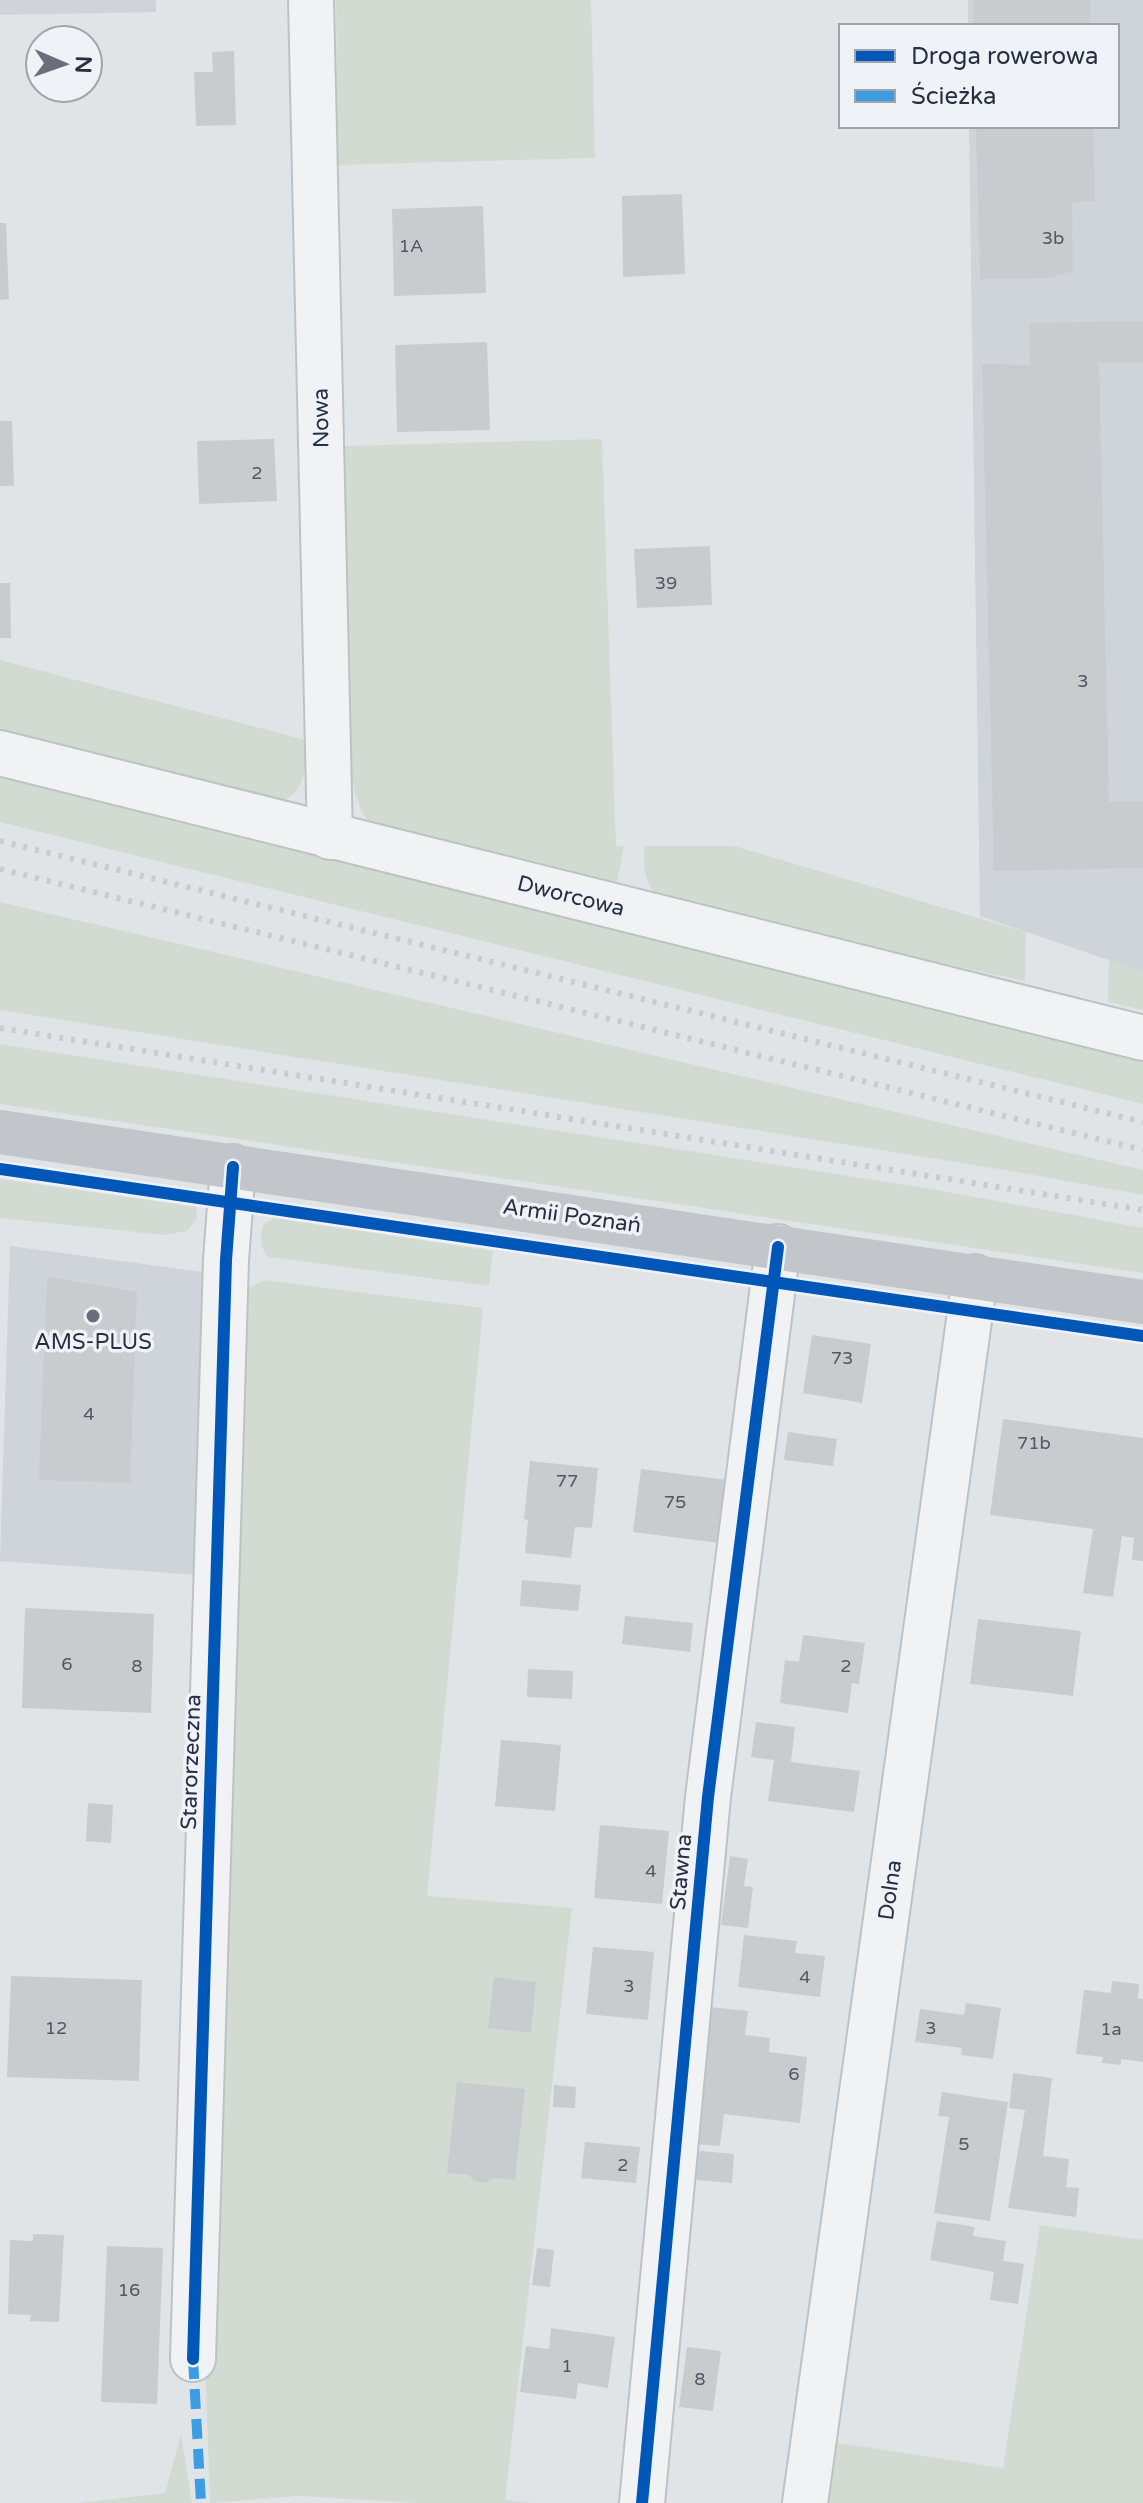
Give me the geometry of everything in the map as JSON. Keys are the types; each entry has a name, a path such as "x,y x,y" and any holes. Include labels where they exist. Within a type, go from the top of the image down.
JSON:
{"main road":[{"name":"Armii Poznań","path":"0,1132 1143,1302"}],"street":[{"name":"Nowa","path":"311,0 330,837"},
{"name":"Dworcowa","path":"0,753 1143,1038"},
{"name":"Starorzeczna","path":"193,2359 226,1260 233,1167"},
{"name":"Stawna","path":"642,2503 708,1797 778,1247"},
{"name":"Dolna","path":"805,2503 975,1277"}],"shaded area":[{"path":"0,0 156,0 156,12 0,15"},
{"path":"336,0 591,0 595,158 338,165"},
{"path":"968,0 1143,0 1143,972 980,916 969,128 1119,128 1119,24 968,24"},
{"path":"602,439 616,846 624,846 617,881 610,886 372,824 362,813 352,784 344,446"},
{"path":"0,660 306,740 306,759 300,785 279,802 0,732"},
{"path":"0,777 1143,1061 1143,1104 0,822"},
{"path":"644,846 734,846 1026,932 1025,981 672,906 651,889 644,865"},
{"path":"0,902 1143,1170 1143,1195 1000,1169 0,1010"},
{"path":"1109,960 1143,972 1143,1010 1108,1002"},
{"path":"0,1044 932,1189 1143,1228 1143,1273 0,1104"},
{"path":"0,1179 196,1207 197,1218 187,1231 165,1235 0,1218"},
{"path":"274,1218 493,1251 489,1286 269,1257 262,1246 261,1233 264,1224"},
{"path":"10,1246 210,1273 199,1575 0,1561"},
{"path":"264,1280 483,1308 427,1896 572,1908 505,2500 535,2503 418,2503 299,2496 210,2503 205,2358 244,1291"},
{"path":"1040,2225 1143,2240 1143,2503 827,2503 838,2443 1003,2468"},
{"path":"181,2434 192,2503 79,2503 165,2493"}],"building":[{"path":"973,0 1090,0 1090,24 974,24"},
{"path":"234,51 236,125 196,126 194,72 213,72 212,52"},
{"path":"976,128 1093,128 1095,201 1072,202 1073,271 1049,278 980,279"},
{"path":"682,194 685,274 623,277 622,196"},
{"path":"483,206 486,293 394,296 392,209"},
{"path":"0,223 6,223 9,299 0,300"},
{"path":"1143,321 1143,362 1099,363 1109,802 1143,801 1143,868 994,871 982,364 1030,365 1029,323"},
{"path":"487,342 490,430 397,432 395,345"},
{"path":"0,421 12,421 14,486 0,486"},
{"path":"274,439 277,501 199,504 197,441"},
{"path":"710,546 712,605 637,608 634,549"},
{"path":"0,583 10,583 11,638 0,638"},
{"path":"47,1277 137,1292 130,1483 39,1480"},
{"path":"812,1335 871,1344 862,1403 803,1393"},
{"path":"1003,1419 1143,1438 1143,1561 1132,1560 1134,1538 1122,1536 1113,1597 1083,1593 1093,1529 990,1515"},
{"path":"788,1432 837,1439 833,1466 784,1460"},
{"path":"530,1461 598,1468 592,1528 575,1527 571,1558 525,1553 528,1520 524,1519"},
{"path":"641,1469 727,1480 719,1543 633,1532"},
{"path":"522,1580 581,1585 578,1611 520,1606"},
{"path":"25,1608 154,1614 151,1713 22,1708"},
{"path":"625,1616 693,1623 690,1652 622,1644"},
{"path":"978,1619 1081,1631 1073,1696 970,1684"},
{"path":"803,1635 865,1643 859,1684 852,1683 848,1713 780,1703 785,1660 799,1662"},
{"path":"528,1669 573,1671 572,1699 527,1697"},
{"path":"756,1722 795,1727 791,1762 860,1771 854,1812 768,1801 774,1760 751,1757"},
{"path":"501,1740 561,1745 555,1811 495,1806"},
{"path":"88,1803 113,1805 111,1843 86,1841"},
{"path":"600,1825 669,1831 662,1904 594,1898"},
{"path":"730,1856 748,1859 744,1886 753,1887 748,1928 721,1925"},
{"path":"744,1935 797,1941 795,1953 825,1956 820,1997 738,1987"},
{"path":"593,1947 654,1952 648,2020 586,2014"},
{"path":"11,1976 142,1980 139,2081 7,2077"},
{"path":"494,1977 536,1982 531,2033 488,2028"},
{"path":"1112,1981 1139,1984 1138,1998 1143,1999 1143,2062 1121,2059 1121,2065 1102,2063 1103,2057 1076,2054 1084,1990 1111,1993"},
{"path":"966,2003 1001,2008 993,2059 961,2055 962,2048 915,2042 920,2009 964,2015"},
{"path":"710,2007 748,2011 745,2035 770,2038 769,2052 807,2057 800,2123 724,2114 720,2146 695,2144"},
{"path":"1013,2073 1052,2078 1043,2156 1069,2159 1066,2187 1079,2188 1076,2217 1008,2208 1025,2110 1009,2108"},
{"path":"457,2082 525,2089 515,2180 492,2178 486,2183 474,2181 469,2175 447,2173"},
{"path":"554,2085 576,2087 575,2108 553,2107"},
{"path":"942,2092 1008,2102 990,2221 934,2213 949,2117 938,2116"},
{"path":"585,2142 640,2147 636,2183 581,2178"},
{"path":"701,2151 734,2154 732,2183 697,2180 692,2173 695,2155"},
{"path":"937,2221 975,2227 973,2236 1006,2241 1003,2261 1024,2264 1018,2304 990,2300 994,2272 930,2260"},
{"path":"33,2234 64,2235 59,2322 30,2321 31,2315 8,2314 10,2240 33,2241"},
{"path":"107,2246 163,2248 157,2404 101,2402"},
{"path":"537,2248 554,2250 550,2287 532,2285"},
{"path":"551,2328 615,2337 608,2388 578,2383 576,2399 520,2392 526,2346 549,2349"},
{"path":"687,2347 721,2351 713,2411 679,2407"}],"railway":[{"path":"0,841 1143,1122"},
{"path":"0,869 1143,1150"},
{"path":"0,1028 1143,1210"}],"marked path":[{"path":"193,2359 201,2503"}],"cycle path":[{"path":"193,2359 226,1260 233,1167"},
{"path":"0,1169 1143,1336"},
{"path":"642,2503 708,1797 778,1247"}],"place":[{"name":"AMS-PLUS","path":"93,1316"}]}
